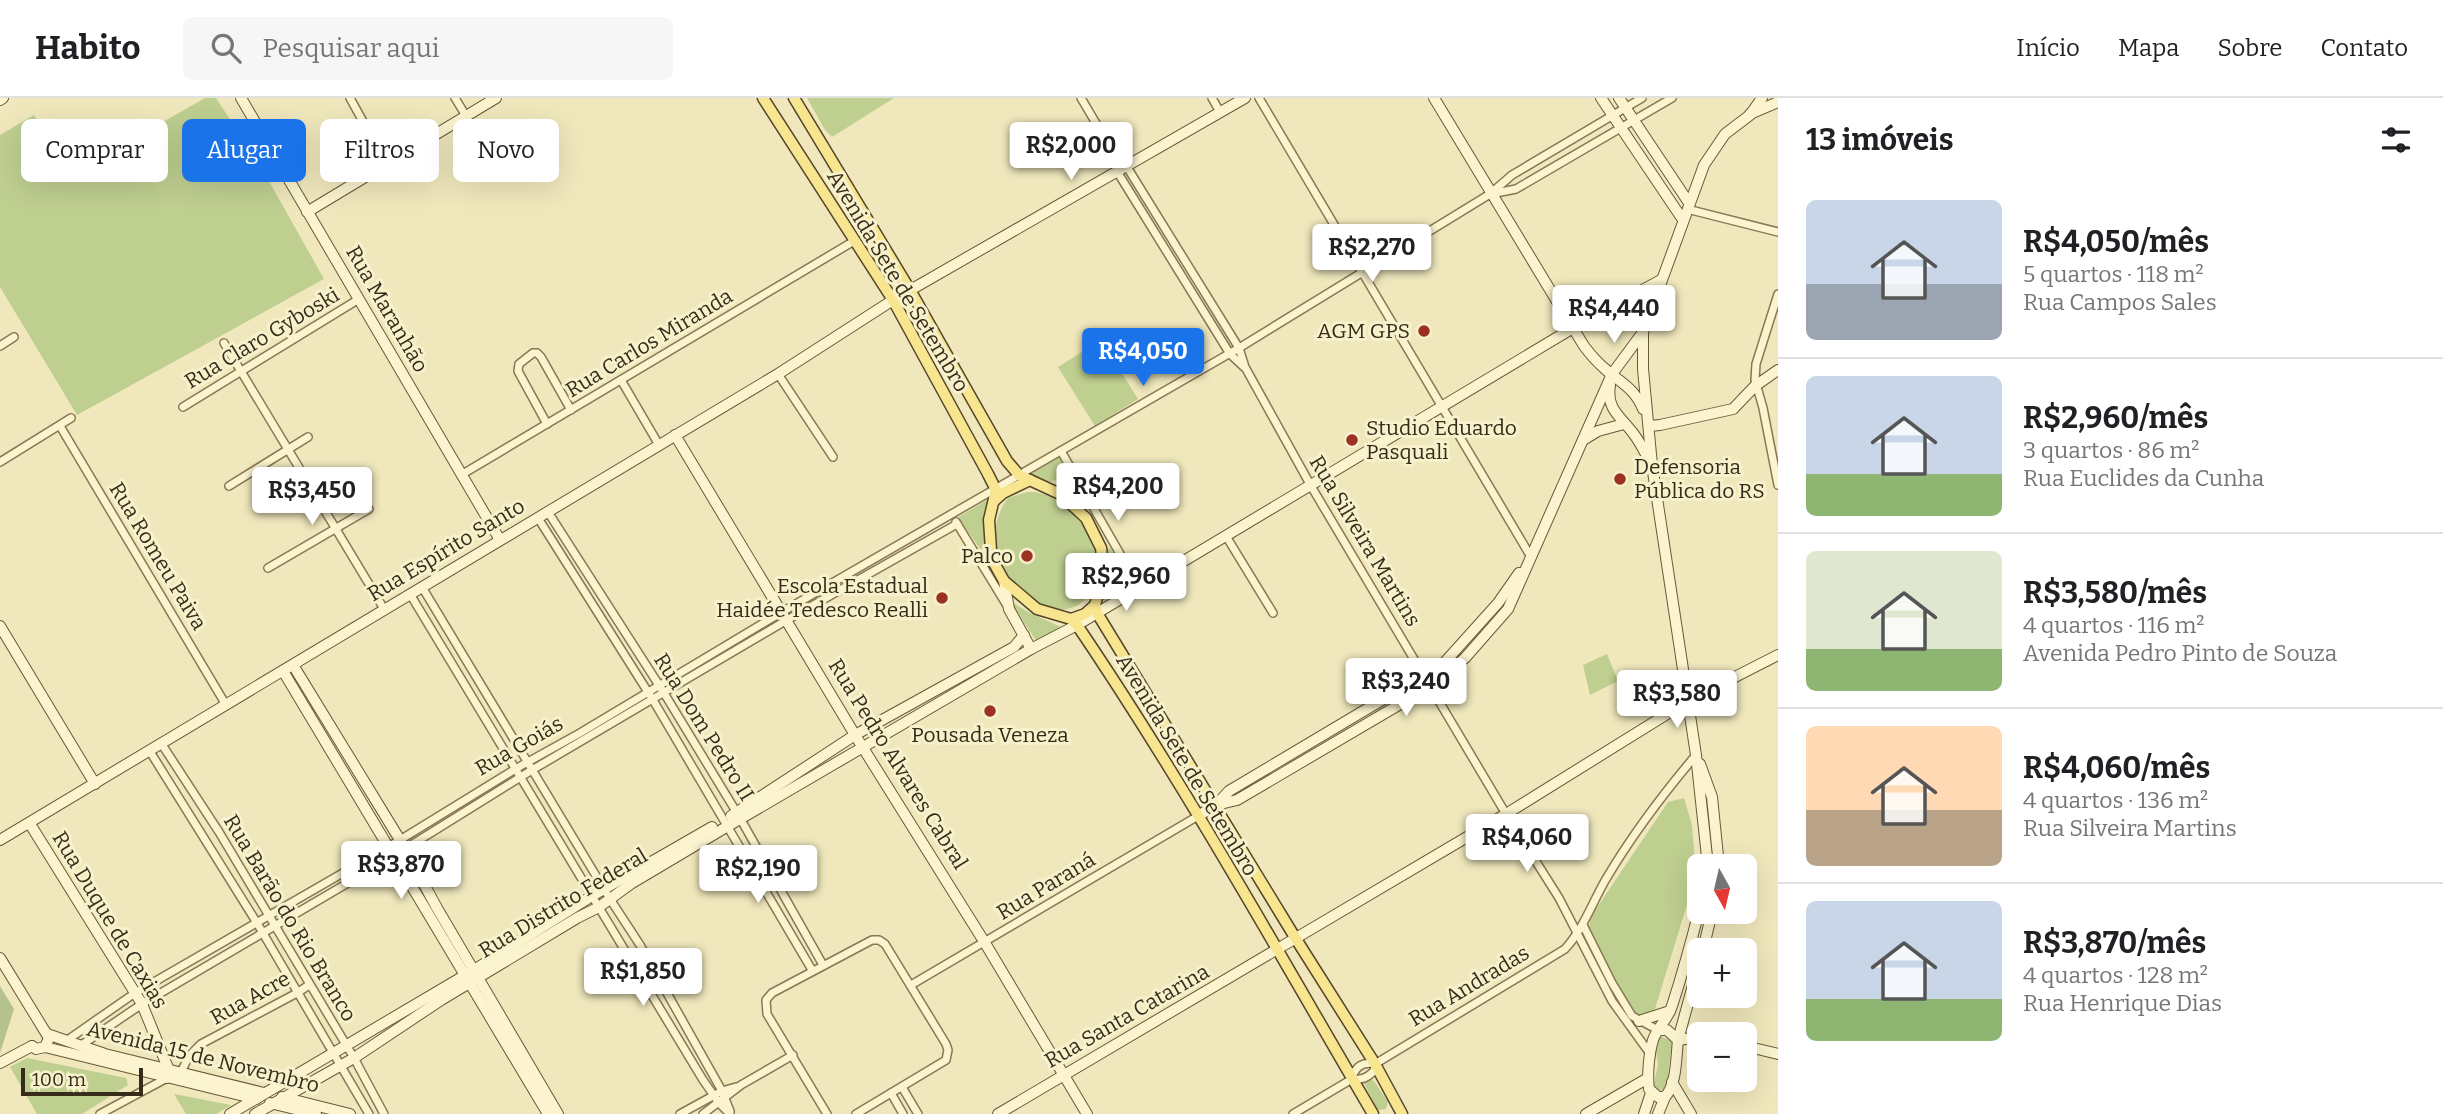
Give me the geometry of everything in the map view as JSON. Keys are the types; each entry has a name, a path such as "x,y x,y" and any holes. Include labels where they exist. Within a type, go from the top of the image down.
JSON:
{"main road":[{"name":"Avenida Sete de Setembro","path":"764,98 893,300 995,496"},
{"name":"Avenida Sete de Setembro","path":"794,98 910,290 1007,461 1024,477 1060,494 1086,518 1101,548 1104,574 1096,609 1375,1064 1402,1114"},
{"path":"854,241 874,229"},
{"path":"1024,477 995,496 989,520 991,550 1002,576 1022,598 1037,609 1074,622 1096,609"},
{"name":"Avenida Sete de Setembro","path":"1074,622 1126,698 1198,816 1373,1114"},
{"path":"1126,698 1141,686"}],"street":[{"name":"Rua Maranhão","path":"241,98 500,540"},
{"path":"350,98 362,119"},
{"path":"455,98 466,116"},
{"path":"439,132 496,98"},
{"name":"Rua Silveira Martins","path":"1081,98 1186,282 1230,354 1245,367"},
{"path":"1212,98 1220,112"},
{"name":"Rua Espírito Santo","path":"0,840 778,374 893,300 1123,170 1220,112 1228,102 1245,98"},
{"path":"1259,98 1531,557"},
{"path":"1434,98 1573,328 1595,360 1626,383 1639,397 1649,426"},
{"path":"1601,98 1683,220"},
{"path":"1619,98 1688,206 1778,232"},
{"path":"1024,477 1060,451 1363,274 1490,194 1512,175 1642,98"},
{"path":"1490,194 1516,189 1672,98"},
{"path":"1750,115 1762,98"},
{"path":"1198,816 1216,805 1229,791 1429,681 1489,612 1531,557 1612,374 1643,332 1688,206 1712,151 1725,134 1750,115 1778,102"},
{"path":"1554,152 1561,163"},
{"name":"Rua Silveira Martins","path":"1123,170 1239,348 1245,367 1311,486 1559,898 1612,1001 1651,1056"},
{"path":"307,212 355,182"},
{"name":"Rua Carlos Miranda","path":"461,475 854,241"},
{"path":"1186,282 1194,276"},
{"path":"1096,609 1139,587 1311,486 1573,328 1661,280"},
{"path":"1778,294 1756,364 1755,386 1763,408 1778,485"},
{"name":"Rua Claro Gyboski","path":"183,407 359,299"},
{"path":"1643,332 1643,369 1652,465 1696,755 1706,854"},
{"path":"0,346 14,337"},
{"path":"224,343 384,610"},
{"path":"547,424 518,371 519,364 533,353 541,357 571,410"},
{"path":"1649,426 1732,409 1755,386 1778,370"},
{"path":"778,374 833,457"},
{"path":"1612,374 1610,405 1635,436 1652,465"},
{"path":"621,380 659,444"},
{"path":"0,463 71,418"},
{"path":"1583,440 1598,431 1623,424"},
{"name":"Rua Romeu Paiva","path":"60,426 226,705"},
{"name":"Rua Pedro Alvares Cabral","path":"675,435 1087,1114"},
{"path":"229,486 309,438"},
{"path":"1060,451 1139,587"},
{"path":"1086,494 1086,518"},
{"name":"Rua Goiás","path":"79,1046 142,1004 333,890 457,805 517,768 653,700 869,563 951,515 995,496"},
{"path":"268,568 369,509"},
{"name":"Rua Dom Pedro II","path":"548,512 664,693 823,965"},
{"path":"951,515 1009,609 1021,639 1031,649"},
{"name":"Rua Dom Pedro II","path":"538,518 653,700 813,970"},
{"name":"Rua Goiás","path":"785,616 874,571 957,524"},
{"path":"1226,536 1273,613"},
{"path":"1096,537 1116,547"},
{"path":"976,554 1002,576 1009,609"},
{"path":"869,563 874,571"},
{"path":"422,587 640,945 731,1114"},
{"path":"410,594 714,1096"},
{"name":"Rua Distrito Federal","path":"255,1114 355,1059 471,977 593,896 607,894 1074,622"},
{"path":"0,626 95,784"},
{"name":"Rua Distrito Federal","path":"738,816 855,735 1021,639"},
{"name":"Rua Santa Catarina","path":"998,1114 1506,814 1688,701 1778,655"},
{"name":"Rua Goiás","path":"402,844 463,814 648,692 717,657"},
{"path":"293,665 402,844 471,977 548,1114"},
{"path":"283,671 427,915 471,977 558,1114"},
{"name":"Rua Barão do Rio Branco","path":"161,743 219,832 355,1059 384,1114"},
{"name":"Rua Barão do Rio Branco","path":"149,750 257,923 369,1114"},
{"path":"334,757 344,750"},
{"path":"1696,755 1712,797 1718,854"},
{"name":"Rua Andradas","path":"1375,1064 1565,949 1578,934 1605,879 1641,825 1696,755"},
{"path":"175,790 186,782"},
{"path":"457,805 463,814"},
{"name":"Rua Paraná","path":"911,985 1198,816"},
{"name":"Rua Duque de Caxias","path":"30,824 142,1004 168,1073"},
{"path":"205,840 219,832"},
{"name":"Rua Goiás","path":"66,1041 135,993 328,881 390,852"},
{"path":"328,881 333,890"},
{"name":"Rua Distrito Federal","path":"230,1114 346,1044 599,907 607,894"},
{"path":"427,915 437,908"},
{"path":"1583,925 1632,1016 1658,1030 1667,1030 1678,1040"},
{"path":"827,1114 767,1014 766,1000 772,993 813,970 872,940 879,940 886,943 946,1044 948,1055 946,1060 856,1114"},
{"path":"1644,1114 1651,1093 1648,1078 1653,1040 1670,1012 1687,956"},
{"path":"0,958 49,1038 46,1047"},
{"path":"189,963 195,973"},
{"name":"Rua Acre","path":"181,1072 189,1056 201,1044 309,985"},
{"path":"1658,1114 1670,1092 1678,1040 1687,1008"},
{"path":"1639,1021 1670,1012"},
{"path":"1683,1025 1687,1027"},
{"path":"0,1063 32,1046 30,1037 38,1031 45,1032"},
{"name":"Avenida 15 de Novembro","path":"45,1032 79,1046 168,1073 181,1072 273,1103 316,1114"},
{"path":"1678,1040 1687,1038"},
{"name":"Avenida 15 de Novembro","path":"32,1046 350,1114"},
{"path":"1757,1049 1778,1054"},
{"path":"703,1114 722,1097 793,1055"},
{"path":"1293,1114 1352,1079 1363,1079 1370,1075 1375,1064 1363,1064 1357,1068 1352,1079"},
{"path":"100,1114 168,1073"},
{"path":"1586,1114 1648,1078"},
{"path":"1672,1082 1691,1114"},
{"path":"902,1087 918,1114"},
{"path":"891,1093 902,1114"},
{"path":"1651,1093 1665,1097"},
{"path":"680,1114 714,1096 722,1097"}],"green space":[{"path":"205,98 216,98 230,119 182,119 182,182 269,182 324,279 77,415 0,287 0,135 21,123 21,182 168,182 168,119"},
{"path":"807,98 894,98 832,137 825,130"},
{"path":"1101,340 1138,399 1095,426 1058,367"},
{"path":"1059,456 1070,473 1051,482 1035,477 1030,471"},
{"path":"1027,492 1045,495 1061,503 1090,537 1098,561 1095,583 1085,600 1068,609 1047,608 1025,595 1002,568 998,559 994,541 999,514 1008,498"},
{"path":"987,500 989,506 985,516 985,556 958,517"},
{"path":"1110,548 1134,588 1107,604 1103,600 1108,576 1105,550"},
{"path":"1009,600 1028,612 1061,627 1037,642"},
{"path":"1607,654 1618,681 1590,695 1583,665"},
{"path":"1684,798 1692,825 1694,854 1687,854 1687,904 1655,1009 1647,1016 1630,1011 1587,933 1592,915 1668,802"},
{"path":"0,986 14,1009 0,1053"},
{"path":"1660,1036 1672,1041 1666,1092 1653,1088 1658,1064 1655,1045"},
{"path":"27,1058 126,1078 128,1085 82,1114 37,1114 10,1067"},
{"path":"1369,1079 1374,1081 1388,1102 1386,1109 1376,1108 1364,1083"},
{"path":"174,1094 231,1105 216,1114 186,1114"}],"place":[{"name":"AGM GPS","path":"1424,331"},
{"name":"Studio Eduardo Pasquali","path":"1352,440"},
{"name":"Defensoria Pública do RS","path":"1620,479"},
{"name":"Palco","path":"1027,556"},
{"name":"Escola Estadual Haidée Tedesco Realli","path":"942,598"},
{"name":"Pousada Veneza","path":"990,711"}]}
